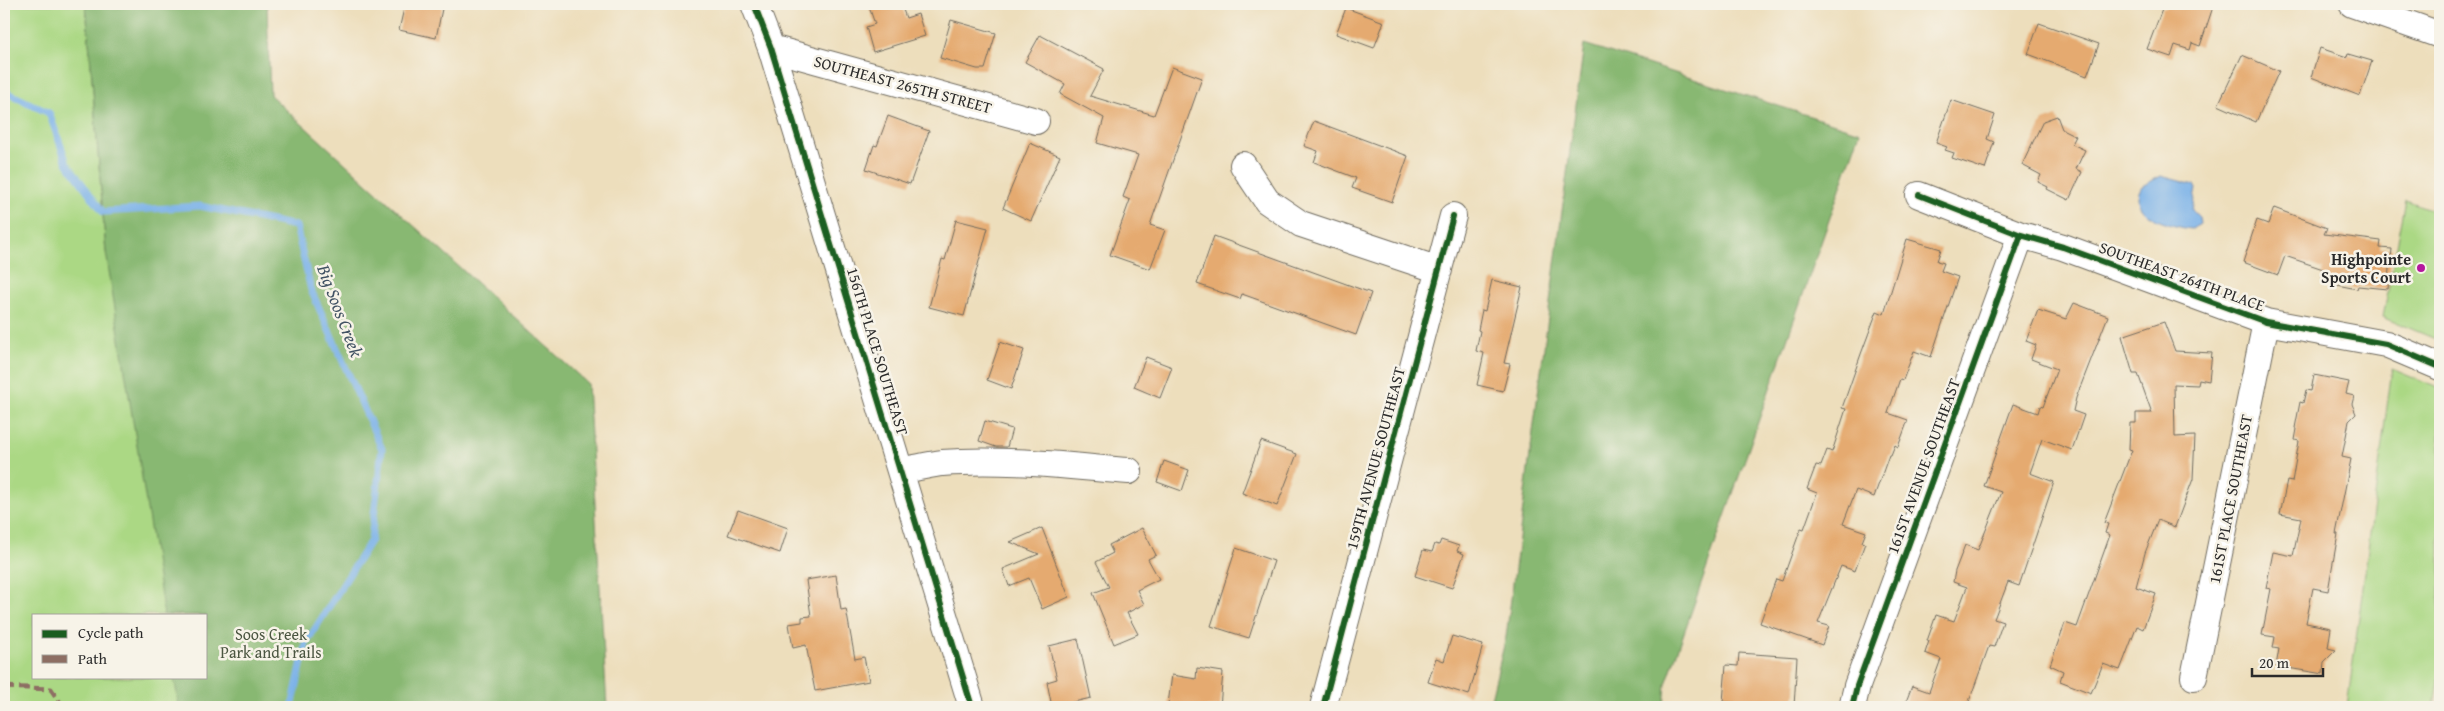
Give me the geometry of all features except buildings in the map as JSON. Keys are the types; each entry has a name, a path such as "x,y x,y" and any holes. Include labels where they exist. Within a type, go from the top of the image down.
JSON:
{"street":[{"name":"156TH PLACE SOUTHEAST","path":"754,4 770,48 972,707"},
{"path":"2352,4 2440,35"},
{"name":"SOUTHEAST 265TH STREET","path":"770,48 1036,121"},
{"path":"1242,164 1267,201 1301,224 1439,270"},
{"name":"SOUTHEAST 264TH PLACE","path":"1920,195 2021,235 2063,247 2266,322 2386,344 2440,367"},
{"name":"159TH AVENUE SOUTHEAST","path":"1323,707 1453,216"},
{"name":"161ST AVENUE SOUTHEAST","path":"1852,707 1857,686 2021,235"},
{"name":"161ST PLACE SOUTHEAST","path":"2194,677 2266,322"},
{"path":"900,471 941,463 1050,464 1129,471"}],"green space":[{"name":"Soos Creek Park and Trails","path":"4,4 86,4 106,252 416,707 4,707"},
{"name":"Soos Creek Park and Trails","path":"86,4 267,4 270,95 588,384 607,707 181,707 174,678 208,678 208,614 164,614 106,252"},
{"path":"1584,44 1860,132 1666,684 1664,707 1489,707 1506,637"},
{"path":"2406,200 2440,213 2440,341 2383,317"},
{"path":"2392,369 2440,389 2440,668 2434,707 2347,707"}],"water":[{"path":"2161,176 2194,185 2196,189 2192,210 2199,217 2200,224 2192,229 2173,226 2153,218 2139,205 2138,196 2142,186"}],"waterway":[{"name":"Big Soos Creek","path":"4,91 49,113 67,163 103,212 200,206 296,226 311,290 382,449 371,540 306,643 292,707"}],"marked path":[{"path":"4,687 51,689 63,707"}],"cycle path":[{"path":"754,4 771,48 972,707"},
{"path":"1919,195 2021,235 2063,247 2266,322 2386,344 2440,367"},
{"path":"1323,707 1453,216"},
{"path":"1852,707 1857,686 2021,235"}],"place":[{"name":"Highpointe Sports Court","path":"2421,268"}]}
